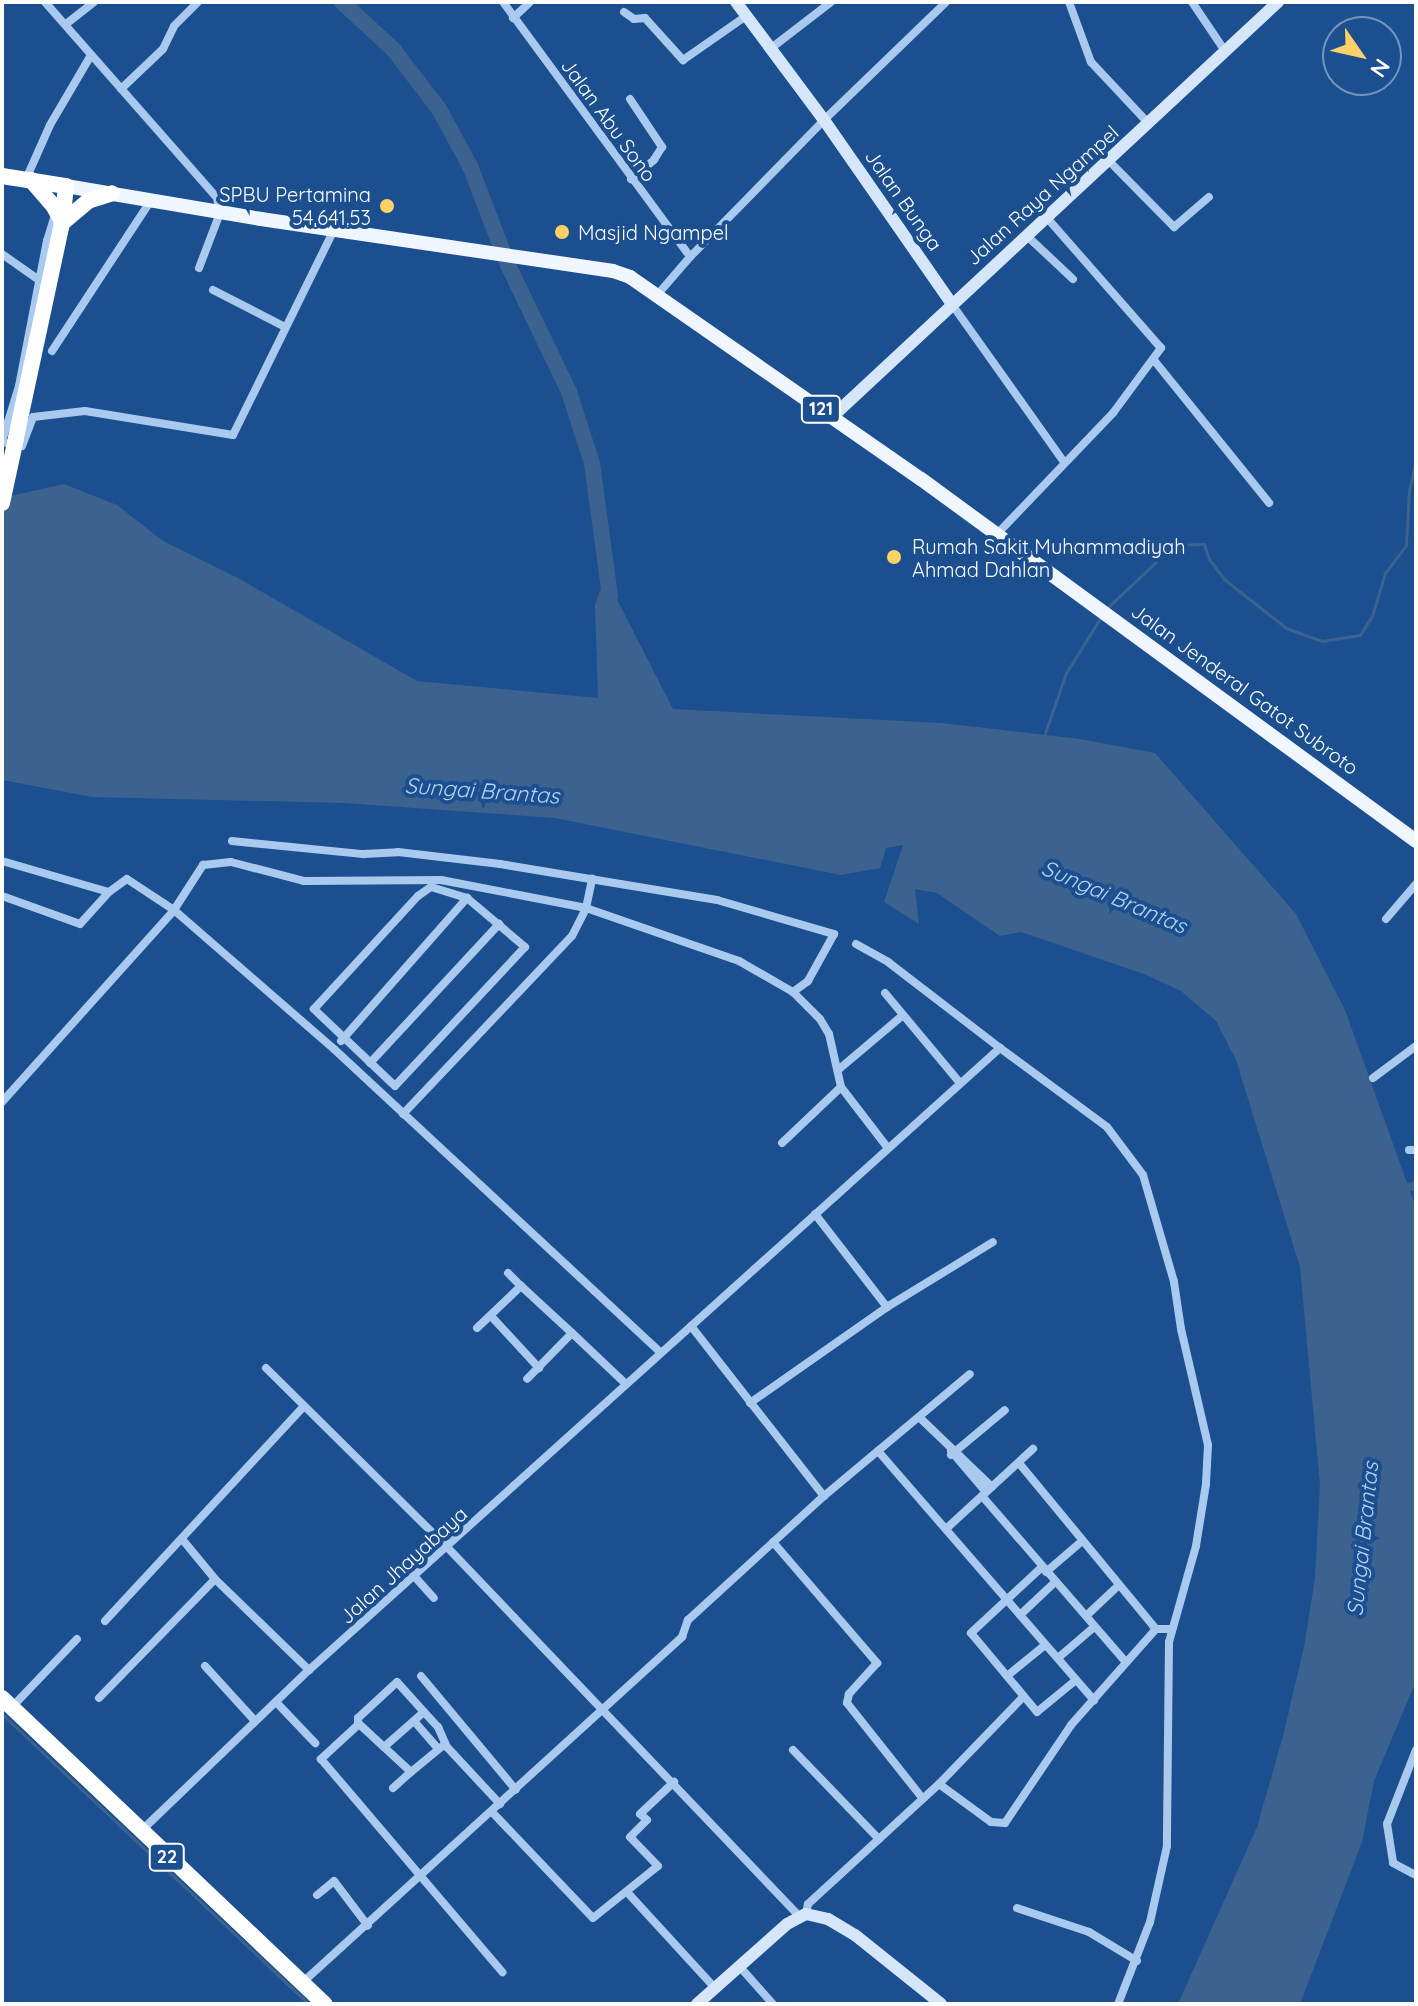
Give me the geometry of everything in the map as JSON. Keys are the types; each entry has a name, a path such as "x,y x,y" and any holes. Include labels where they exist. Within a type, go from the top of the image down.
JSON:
{"highway":[{"path":"2,176 66,186 7,440 2,503"},
{"path":"28,180 59,216"},
{"path":"59,216 112,193"},
{"name":"22","path":"7,1703 325,2004"}],"main road":[{"name":"121","path":"66,186 334,229"},
{"name":"Jalan Jenderal Gatot Subroto","path":"334,229 613,271 658,294 1121,623 1416,841"}],"street":[{"path":"45,2 217,198 220,213 199,268"},
{"path":"66,24 94,2"},
{"path":"121,89 163,49 174,26 198,2"},
{"name":"Jalan Abu Sono","path":"503,2 690,257"},
{"path":"513,18 530,2"},
{"name":"Jalan Bunga","path":"736,2 824,120 1064,462"},
{"path":"770,49 831,2"},
{"path":"658,294 824,120 946,2"},
{"path":"1069,2 1091,62 1150,124"},
{"path":"1192,2 1225,51"},
{"name":"Jalan Raya Ngampel","path":"832,417 1278,2"},
{"path":"624,12 634,19 645,18 683,60 746,16"},
{"path":"28,180 50,125 91,55"},
{"path":"630,99 662,147 654,160 631,179"},
{"path":"1109,161 1174,227 1209,197"},
{"path":"52,351 151,200"},
{"path":"59,216 39,280 6,417 7,440 22,446 33,417 85,411 233,435 334,229"},
{"path":"997,534 1113,413 1161,345 1048,219"},
{"path":"1027,236 1073,279"},
{"path":"2,254 39,280"},
{"path":"213,290 285,327"},
{"path":"1153,359 1269,503"},
{"path":"232,841 363,854 433,856 592,879 717,900 834,934 808,981 793,992"},
{"path":"2,861 109,892"},
{"path":"2,1102 174,910 203,865 231,862 313,882 441,880 586,908 700,944 739,961 793,992 826,1029 841,1087 887,1147"},
{"path":"2,896 80,924 118,882 127,879 174,910 334,1049 661,1353"},
{"path":"403,1114 572,936 586,908 592,879"},
{"path":"1386,919 1416,884"},
{"path":"439,888 467,898 499,924 525,947 399,1085 393,1085 315,1007 425,890 439,888"},
{"path":"334,1049 467,898"},
{"path":"370,1063 499,924"},
{"path":"856,944 888,962 1107,1127 1143,1175 1174,1282 1181,1329 1208,1445 1206,1484 1196,1546 1171,1629 1166,1712 1167,1846 1150,1922 1118,2004"},
{"path":"885,993 960,1083"},
{"path":"838,1070 903,1015"},
{"path":"1373,1078 1416,1046"},
{"name":"Jalan Jhayabaya","path":"140,1832 309,1670 1000,1048"},
{"path":"782,1143 841,1087"},
{"path":"815,1214 887,1307"},
{"path":"750,1403 887,1307 993,1242"},
{"path":"508,1273 626,1384"},
{"path":"477,1328 521,1286"},
{"path":"491,1316 539,1368"},
{"path":"691,1326 824,1496"},
{"path":"527,1379 572,1333"},
{"path":"266,1368 447,1547 802,1915 828,1919 855,1935 941,2004"},
{"path":"303,1983 682,1637 688,1620 773,1542 971,1375"},
{"path":"105,1621 304,1406"},
{"path":"953,1451 1005,1410"},
{"path":"920,1419 987,1491 1044,1569 1126,1662"},
{"path":"947,1528 1033,1449"},
{"path":"878,1451 1094,1700"},
{"path":"1019,1463 1156,1629"},
{"path":"182,1539 215,1579 309,1670"},
{"path":"1076,1680 1041,1711 1035,1711 971,1633 1007,1599 1082,1541"},
{"path":"773,1542 877,1663 849,1694 847,1703 923,1799"},
{"path":"415,1577 434,1598"},
{"path":"99,1698 215,1579"},
{"path":"1020,1615 1055,1582"},
{"path":"1086,1616 1119,1585"},
{"path":"1058,1658 1094,1627"},
{"path":"939,1784 991,1822 1005,1823 1067,1730 1156,1629 1171,1629"},
{"path":"7,1703 77,1639"},
{"path":"1007,1676 1045,1645"},
{"path":"205,1666 255,1721"},
{"path":"421,1676 516,1790"},
{"path":"411,1772 359,1724 358,1718 397,1682 438,1727 441,1746"},
{"path":"697,2004 802,1915 808,1904 939,1784 1023,1697"},
{"path":"276,1702 315,1743"},
{"path":"384,1747 424,1712"},
{"path":"414,1721 500,1804"},
{"path":"359,1724 321,1759 502,1972"},
{"path":"393,1788 441,1746"},
{"path":"793,1750 879,1839"},
{"path":"1416,1750 1387,1824 1393,1863 1416,1875"},
{"path":"492,1812 588,1917 599,1917 658,1866 630,1837 647,1820 640,1814 674,1782"},
{"path":"317,1895 334,1881 368,1926"},
{"path":"627,1892 715,1988"},
{"path":"1017,1908 1089,1932 1137,1961"},
{"path":"740,1967 773,2004"}],"water":[{"name":"Sungai Brantas","path":"64,484 117,505 163,541 238,578 417,681 598,698 595,605 605,576 673,709 942,723 1080,739 1155,753 1296,914 1345,1010 1416,1208 1416,1681 1374,1781 1362,1842 1300,2004 1178,2004 1257,1827 1283,1736 1304,1647 1315,1578 1320,1485 1300,1267 1236,1060 1216,1021 1181,991 1144,974 1021,932 1000,936 937,893 915,889 919,924 884,902 903,845 886,848 880,868 841,875 555,818 344,803 92,797 2,780 2,498"}],"waterway":[{"path":"342,2 393,49 439,109 470,166 508,265 569,392 592,463 610,597"},
{"path":"1108,607 1174,545 1204,544 1209,559 1224,579 1286,628 1322,641 1360,635 1372,616 1385,573 1406,545 1409,490 1416,459"},
{"path":"1044,736 1066,673 1101,617"},
{"path":"1397,1189 1416,1185"},
{"path":"2,1714 309,2004"}],"place":[{"name":"SPBU Pertamina 54.641.53","path":"387,206"},
{"name":"Masjid Ngampel","path":"562,232"},
{"name":"Rumah Sakit Muhammadiyah Ahmad Dahlan","path":"894,557"}]}
